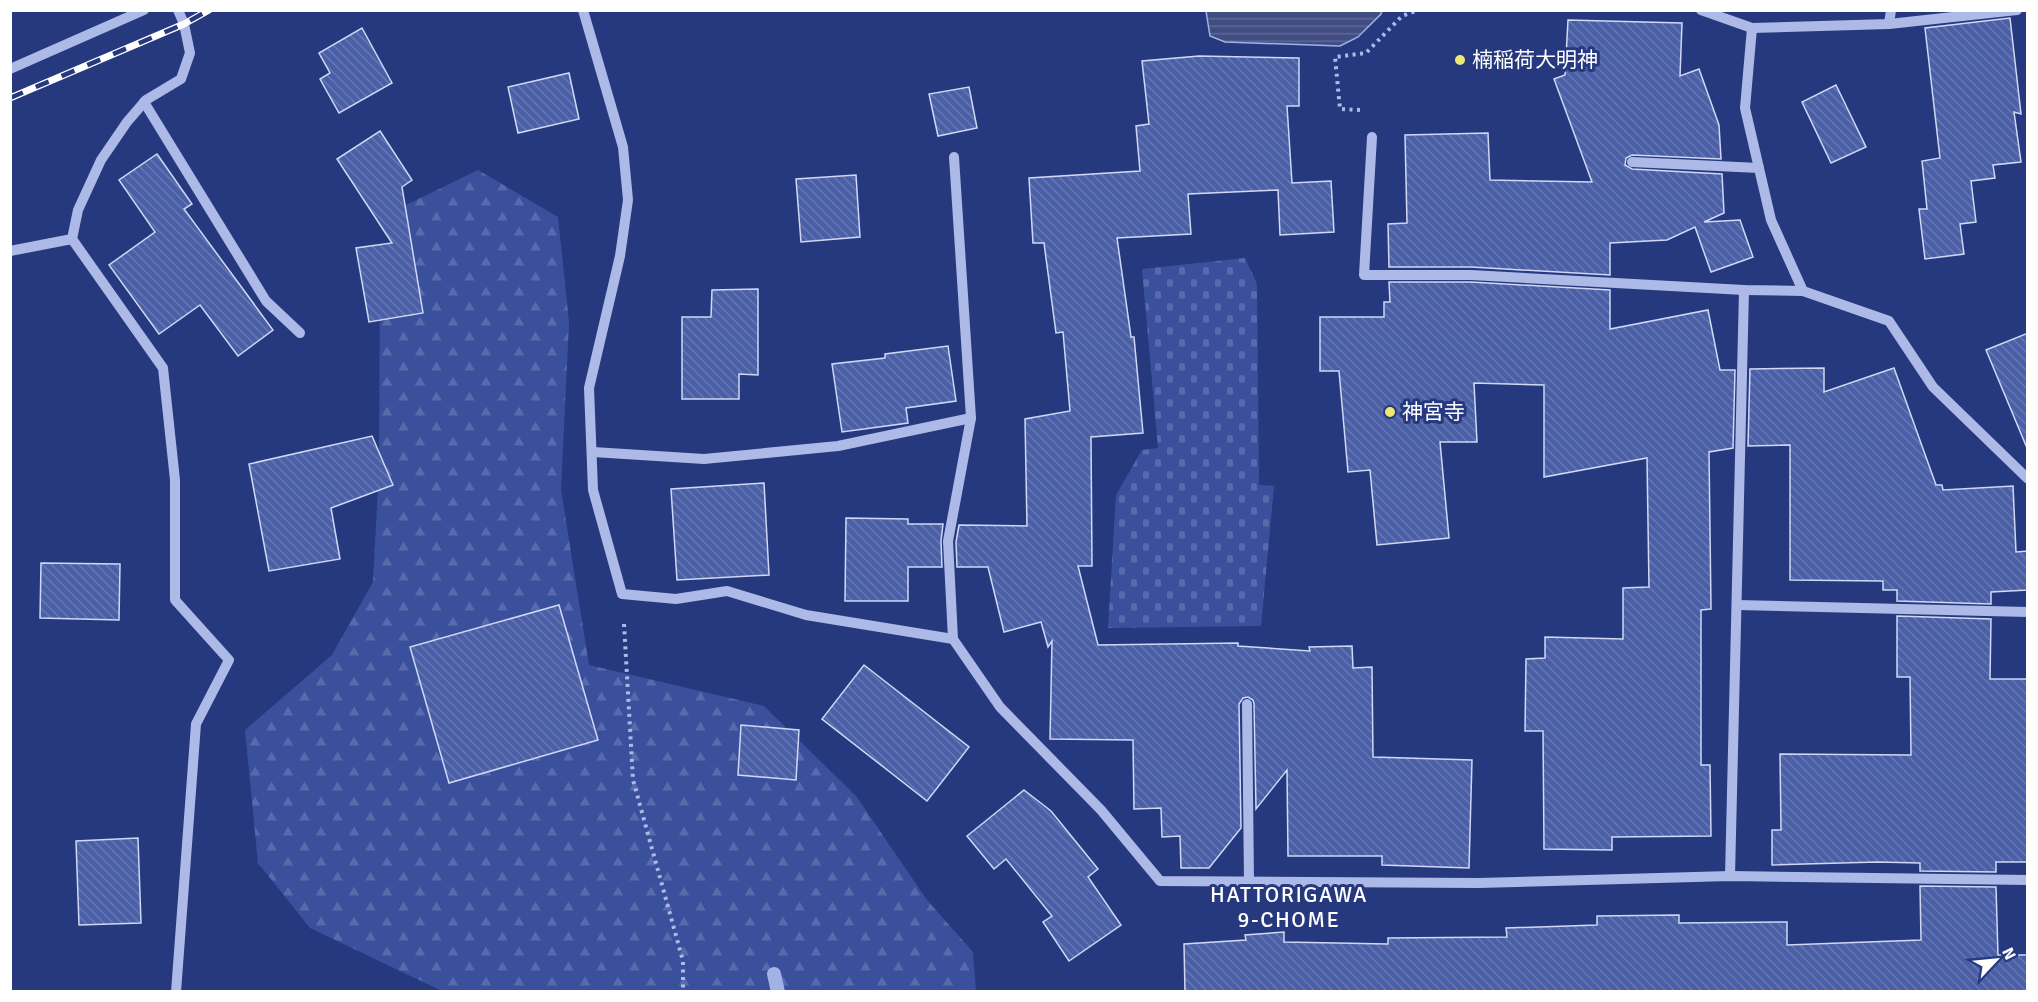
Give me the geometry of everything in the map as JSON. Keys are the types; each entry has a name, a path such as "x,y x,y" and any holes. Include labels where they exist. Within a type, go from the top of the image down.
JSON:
{"street":[{"path":"10,69 144,10"},
{"path":"176,992 196,724 229,660 176,600 175,480 163,368 72,239 78,210 101,160 144,102 181,79 190,53 178,10"},
{"path":"583,10 623,147 628,200 620,256 589,388 593,490 622,594 676,598 728,591 806,615 953,639"},
{"path":"1701,10 1752,28 1889,24 2017,10"},
{"path":"1889,24 1890,10"},
{"path":"1752,28 1745,108 1771,220 1803,291"},
{"path":"144,102 266,301 300,333"},
{"path":"1372,137 1364,275 1471,275 1744,290 1803,291 1889,321 1933,387 2028,479"},
{"path":"954,157 971,418 948,541 953,639 1000,707 1101,810 1160,881 1479,882 1730,876 2028,880"},
{"path":"1632,162 1759,168"},
{"path":"10,252 72,239"},
{"path":"1730,876 1744,290"},
{"path":"593,452 704,459 838,446 971,418"},
{"path":"1737,605 2028,612"},
{"path":"1248,704 1249,881"}],"path":[{"path":"1372,137 1371,111 1340,109 1335,57 1366,53 1402,16 1419,10"},
{"path":"622,594 633,780 683,961 683,992"}],"green space":[{"path":"478,170 558,217 569,322 561,490 589,665 764,706 856,796 927,900 973,952 976,991 442,991 310,928 258,863 245,730 332,655 373,582 379,469 380,279 406,205"},
{"path":"1245,258 1257,284 1259,485 1274,486 1261,626 1108,628 1116,495 1142,450 1158,448 1142,269"}],"shaded area":[{"path":"1206,10 1382,11 1358,37 1340,46 1225,42 1210,36"}],"building":[{"path":"2010,18 2021,114 2014,112 2021,162 1993,165 1995,178 1971,181 1976,222 1960,224 1964,254 1925,259 1919,209 1927,209 1922,161 1940,158 1925,28"},
{"path":"1568,20 1682,23 1680,76 1699,69 1719,125 1721,159 1632,155 1626,158 1625,165 1632,169 1722,174 1724,213 1704,222 1740,220 1753,257 1711,272 1695,227 1667,240 1610,243 1610,275 1471,267 1389,267 1388,224 1407,223 1405,135 1488,133 1490,180 1592,182 1554,79 1565,75"},
{"path":"362,28 392,83 339,113 320,79 330,73 319,53"},
{"path":"1199,56 1299,58 1299,106 1287,106 1292,183 1331,181 1334,232 1280,235 1278,190 1188,194 1191,234 1117,238 1131,337 1134,337 1143,433 1091,437 1092,566 1078,566 1098,645 1238,643 1238,646 1310,651 1309,647 1352,646 1353,668 1372,667 1373,757 1472,760 1469,868 1382,865 1382,856 1288,856 1287,770 1256,809 1254,704 1253,700 1248,697 1243,698 1239,704 1241,828 1209,868 1181,868 1180,836 1162,837 1161,808 1134,809 1133,740 1050,739 1052,641 1048,647 1041,622 1004,632 988,567 957,567 956,542 959,525 1027,526 1025,419 1070,411 1063,332 1056,333 1044,243 1033,243 1029,178 1140,171 1136,126 1149,124 1142,61"},
{"path":"569,73 579,119 518,133 508,87"},
{"path":"1836,85 1866,147 1831,163 1802,102"},
{"path":"969,87 977,128 938,136 929,94"},
{"path":"380,131 412,180 402,187 423,313 369,322 356,248 392,243 337,159"},
{"path":"157,154 192,204 184,209 273,330 238,356 200,305 159,334 109,265 155,232 119,180"},
{"path":"856,175 860,237 801,242 796,179"},
{"path":"1389,282 1471,282 1610,290 1610,329 1708,310 1720,370 1735,370 1733,448 1709,452 1711,609 1701,610 1701,765 1710,765 1711,836 1612,837 1612,850 1544,849 1543,731 1525,731 1526,659 1545,658 1545,637 1623,639 1623,588 1649,587 1647,458 1544,477 1544,385 1474,383 1477,442 1440,442 1449,538 1377,545 1370,470 1348,472 1339,371 1320,371 1320,317 1384,317 1384,302 1390,302"},
{"path":"758,289 758,375 739,374 739,399 682,399 682,317 711,317 712,290"},
{"path":"2028,333 2028,448 2027,448 1986,350"},
{"path":"948,346 956,401 906,408 908,423 842,432 832,364 885,358 885,354"},
{"path":"1824,368 1824,392 1894,368 1936,485 1942,485 1943,490 2013,486 2016,552 2028,551 2028,590 1991,592 1991,604 1897,601 1897,590 1883,590 1883,581 1790,580 1790,445 1748,446 1750,369"},
{"path":"372,436 393,485 331,508 340,559 269,571 249,464"},
{"path":"764,483 769,575 677,580 671,489"},
{"path":"846,518 908,519 908,524 943,524 942,567 908,567 908,601 845,601"},
{"path":"41,563 120,564 119,620 40,618"},
{"path":"559,605 598,740 449,783 410,647"},
{"path":"1897,616 1991,619 1990,679 2028,679 2028,862 1996,862 1996,872 1920,871 1920,863 1772,865 1772,830 1781,830 1780,754 1911,755 1910,677 1897,677"},
{"path":"864,665 969,747 927,801 822,719"},
{"path":"741,725 799,730 796,780 738,775"},
{"path":"1024,790 1051,811 1098,869 1088,877 1121,925 1069,961 1043,922 1052,916 1006,859 994,869 967,836"},
{"path":"138,838 141,923 79,925 76,841"},
{"path":"1920,886 1996,887 1998,955 2028,955 2028,992 1185,992 1184,944 1246,940 1245,935 1284,932 1284,942 1388,944 1388,938 1507,937 1506,928 1597,925 1597,916 1679,915 1679,923 1787,922 1787,945 1921,940"}],"waterway":[{"path":"774,974 778,992"}],"railway":[{"path":"10,98 184,24 209,10"}],"place":[{"name":"楠稲荷大明神","path":"1460,60"},
{"name":"神宮寺","path":"1390,412"}],"district":[{"name":"HATTORIGAWA 9-CHOME","path":"1289,906"}]}
